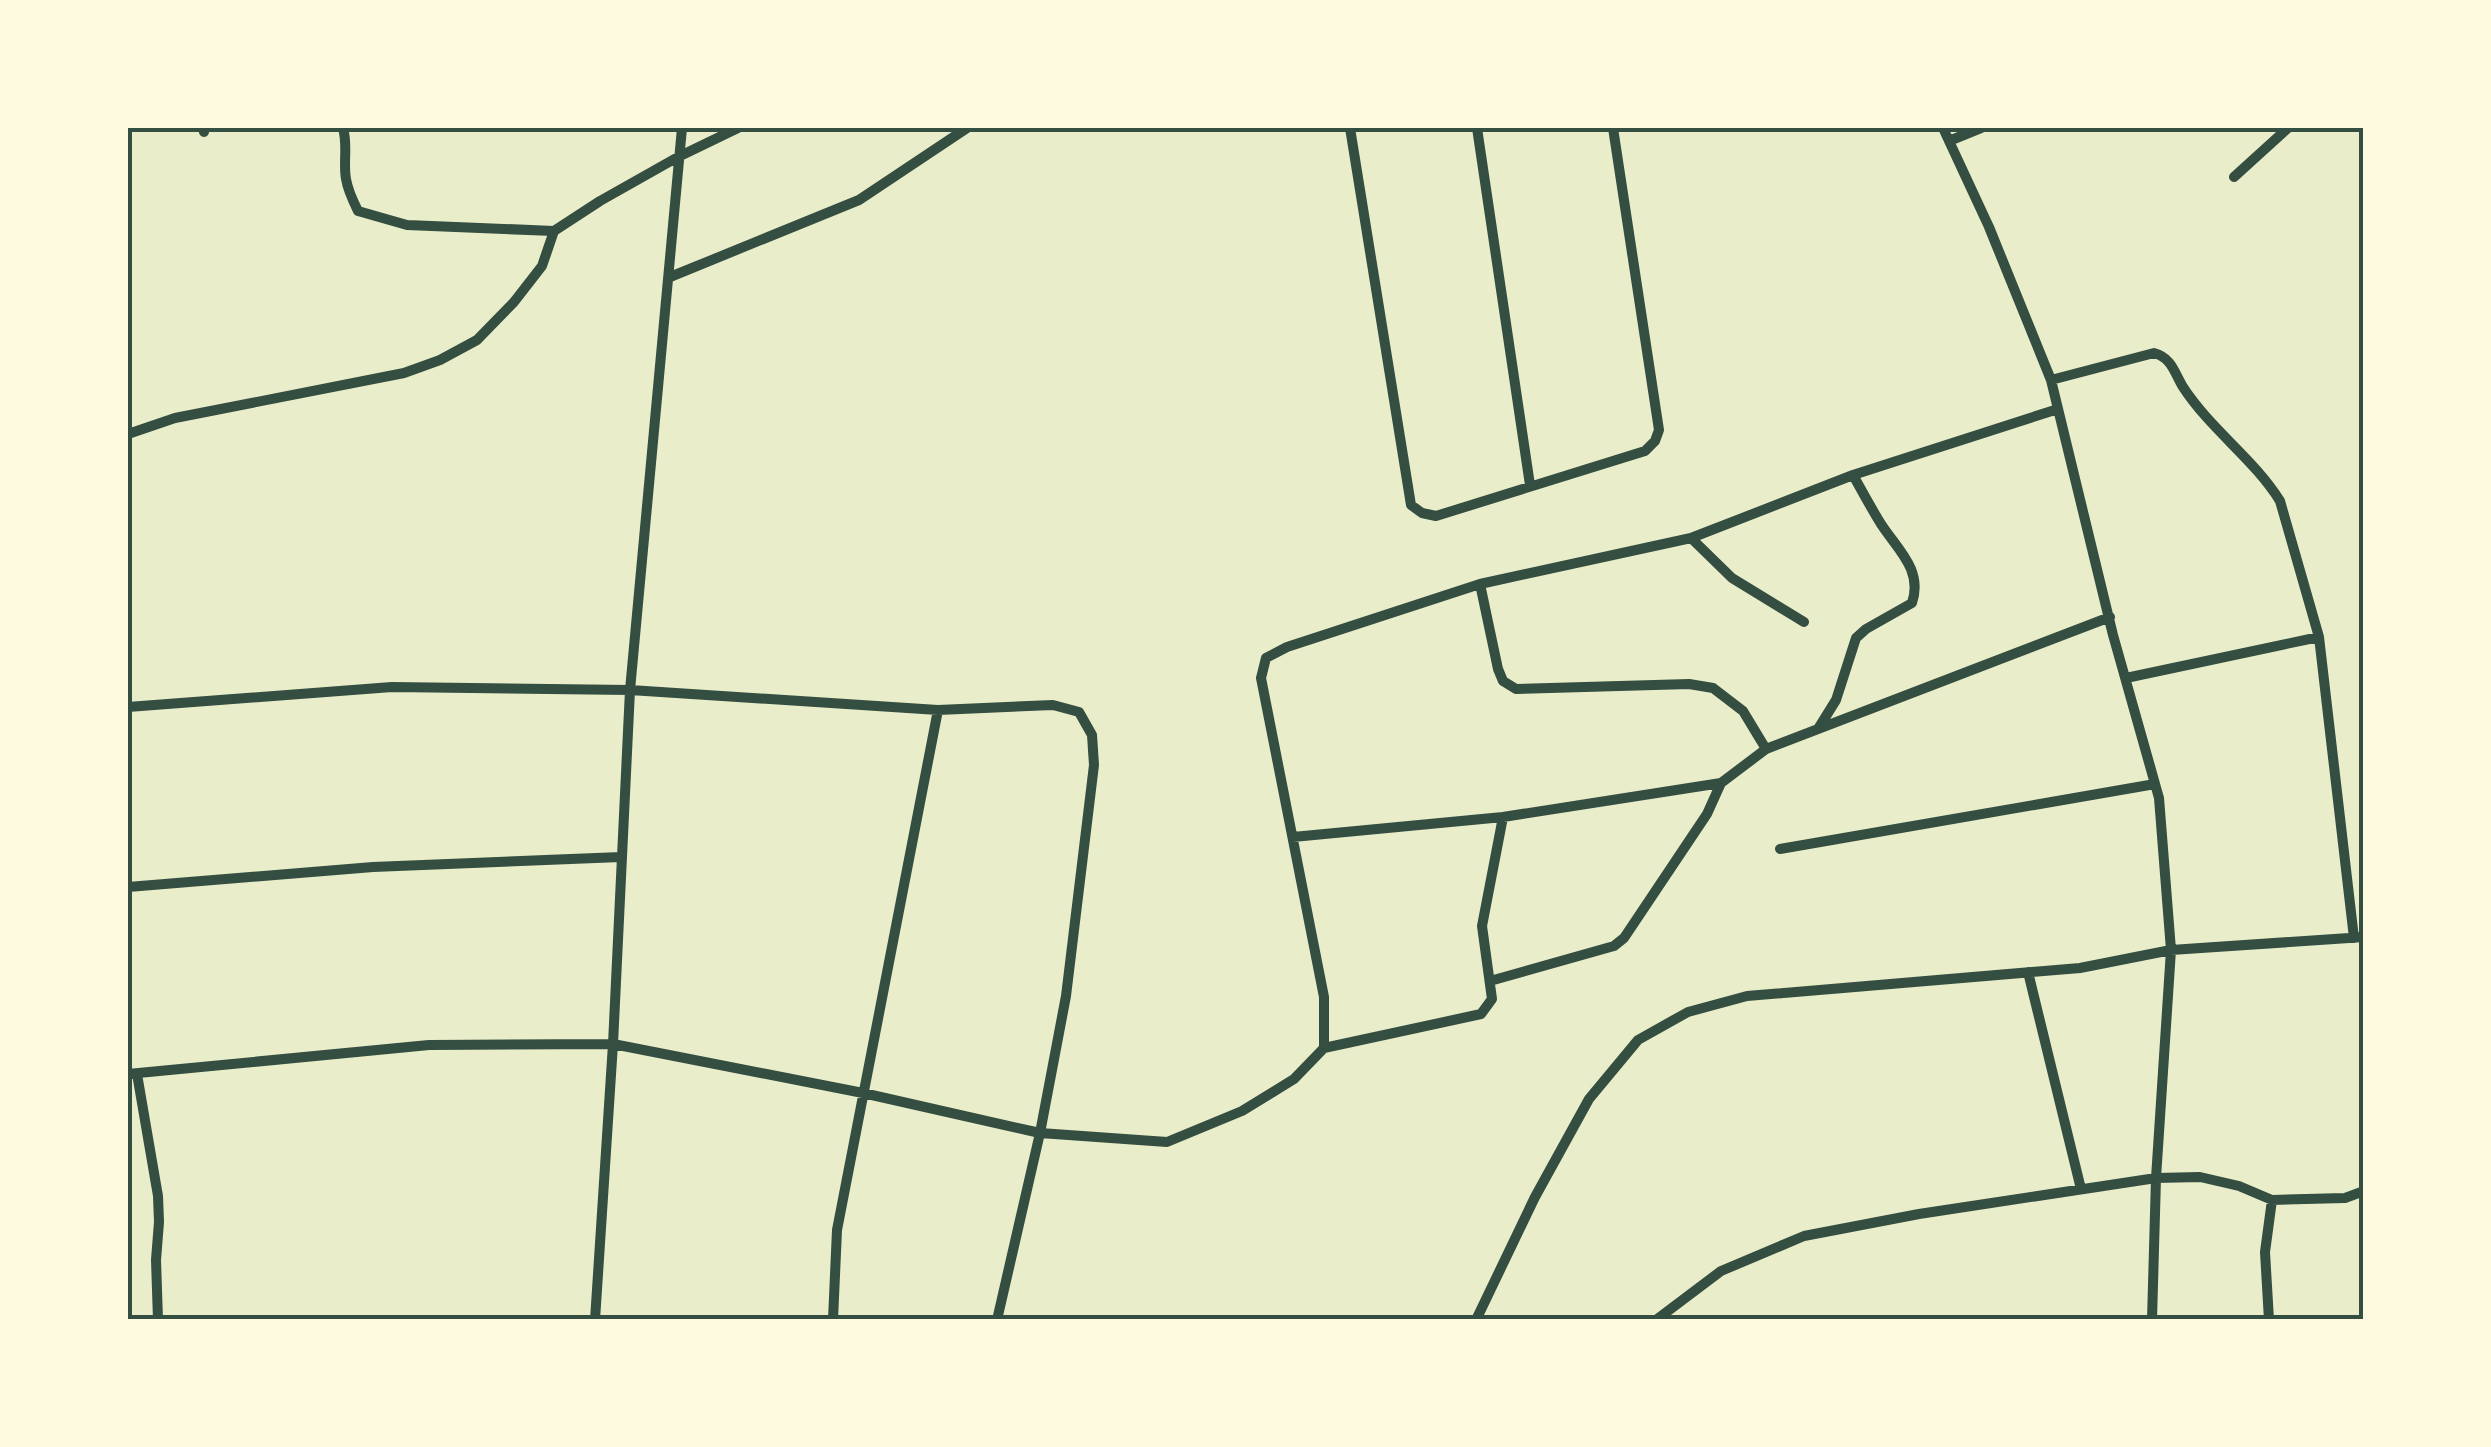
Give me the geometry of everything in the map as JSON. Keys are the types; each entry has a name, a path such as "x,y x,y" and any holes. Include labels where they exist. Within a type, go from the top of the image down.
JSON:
{"street":[{"path":"344,128 345,178 358,212 407,224 554,231 678,157 738,128"},
{"path":"596,1320 630,690 682,128"},
{"path":"670,277 859,200 967,128"},
{"path":"1350,128 1412,504 1422,513 1436,516 1645,451 1656,441 1659,430 1613,128"},
{"path":"1477,128 1530,485"},
{"path":"1943,128 1990,227 2051,380 2159,798 2171,950 2156,1178 2152,1320"},
{"path":"1949,142 1981,128"},
{"path":"2234,177 2288,128"},
{"path":"128,434 176,418 404,373 440,360 478,340 514,302 542,266 554,231"},
{"path":"1476,1320 1535,1197 1589,1098 1638,1040 1688,1012 1747,996 2080,968 2171,950 2359,938 2319,637 2280,501 2214,428 2170,361 2162,355 2154,353 2051,380"},
{"path":"1324,1048 1324,997 1261,678 1266,658 1287,647 1480,584 1691,538 1853,475 2058,409"},
{"path":"1818,728 1836,700 1856,638 1912,603 1916,590 1910,566 1853,475"},
{"path":"1691,538 1732,578 1804,622"},
{"path":"1480,584 1498,669 1503,681 1516,689 1689,684 1713,688 1743,711 1766,749"},
{"path":"1293,837 1503,817 1720,782 1766,749 2110,617"},
{"path":"2126,678 2319,637"},
{"path":"128,707 392,687 630,690 938,710 1053,705 1079,712 1092,735 1094,765 1066,996 1040,1133 997,1320"},
{"path":"833,1320 836,1230 938,710"},
{"path":"1490,981 1614,946 1624,938 1707,814 1720,782"},
{"path":"1780,849 2155,784"},
{"path":"158,1320 158,1196 132,1074 429,1046 613,1044 863,1093 1040,1133 1167,1142 1242,1112 1294,1080 1324,1048 1481,1014 1492,999 1482,926 1503,817"},
{"path":"128,887 374,866 621,857"},
{"path":"2028,972 2081,1189"},
{"path":"1656,1320 1721,1271 1804,1236 1918,1214 2156,1178 2200,1177 2239,1186 2272,1200 2345,1198 2364,1191"},
{"path":"2269,1320 2265,1252 2272,1200"}]}
